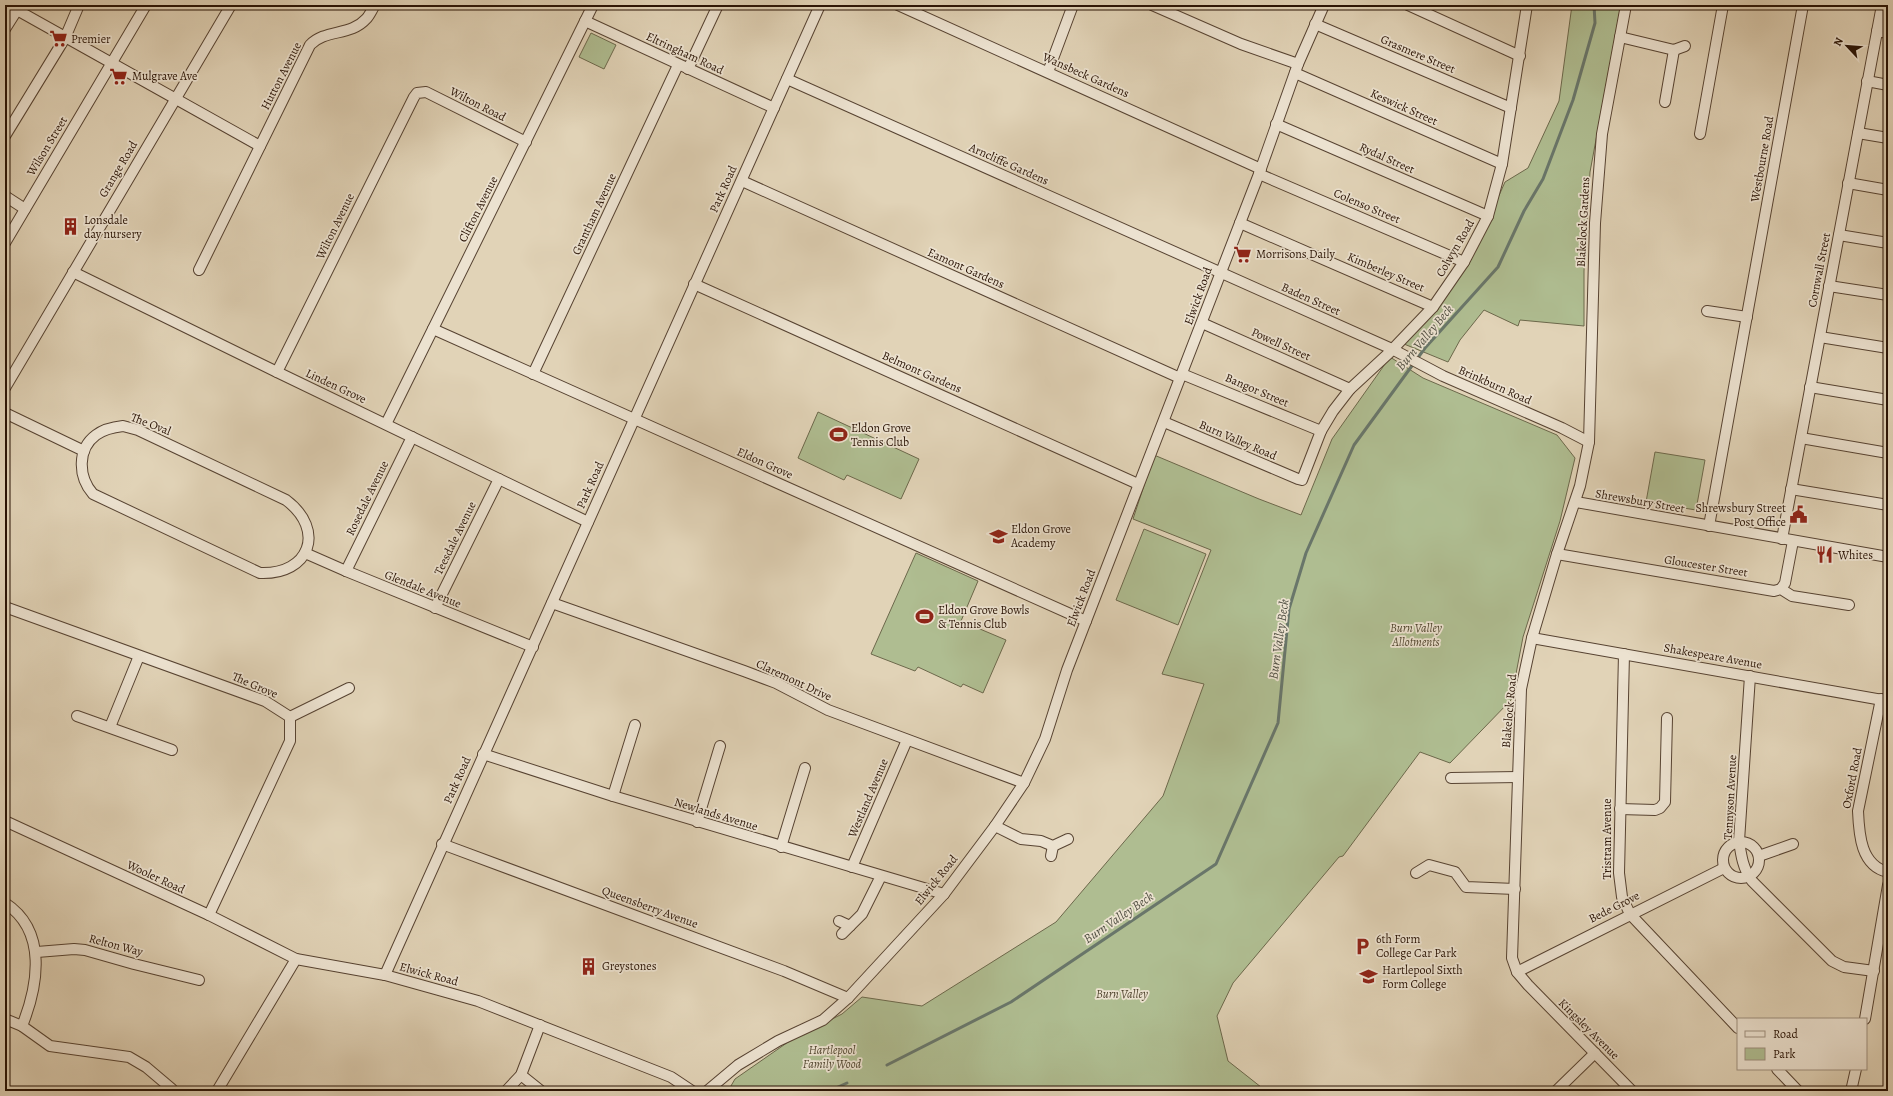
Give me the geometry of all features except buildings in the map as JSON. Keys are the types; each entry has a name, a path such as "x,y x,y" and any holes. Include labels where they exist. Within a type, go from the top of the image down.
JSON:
{"street":[{"path":"5,136 65,38 79,5"},
{"name":"Wilson Street","path":"5,243 146,5"},
{"name":"Grange Road","path":"5,388 231,5"},
{"name":"Hutton Avenue","path":"199,270 310,45 322,36 353,29 366,19 374,5"},
{"name":"Clifton Avenue","path":"386,424 593,5"},
{"path":"688,69 718,5"},
{"name":"Park Road","path":"385,975 442,844 533,647 820,5"},
{"name":"Wansbeck Gardens","path":"898,5 1048,72 1260,172"},
{"path":"1048,72 1073,5"},
{"name":"Keswick Street","path":"1152,5 1297,69 1502,164"},
{"name":"Elwick Road","path":"707,1091 738,1065 778,1041 823,1020 848,998 944,894 995,826 1024,783 1045,740 1067,670 1260,172 1297,69 1324,5"},
{"path":"1408,5 1520,56"},
{"name":"Colwyn Road","path":"1302,480 1321,431 1333,411 1350,389 1433,307 1464,262 1488,216 1502,164 1527,5"},
{"name":"Blakelock Gardens","path":"1589,442 1595,238 1602,134 1626,5"},
{"path":"1700,134 1723,5"},
{"name":"Westbourne Road","path":"1709,526 1804,5"},
{"name":"Cornwall Street","path":"1782,539 1882,5"},
{"path":"5,29 13,7 65,38 260,146"},
{"name":"Eltringham Road","path":"585,21 774,108"},
{"name":"Grasmere Street","path":"1315,24 1510,108"},
{"path":"1877,31 1888,33"},
{"path":"1620,37 1674,50 1685,46"},
{"path":"1664,102 1674,50"},
{"name":"Grantham Avenue","path":"533,374 678,65"},
{"name":"Arncliffe Gardens","path":"787,79 1220,274"},
{"path":"1867,81 1888,85"},
{"name":"Wilton Road","path":"417,93 426,92 526,142"},
{"name":"Wilton Avenue","path":"277,372 417,93"},
{"name":"Rydal Street","path":"1276,124 1488,216"},
{"path":"1858,133 1888,138"},
{"name":"Colenso Street","path":"1260,172 1464,262"},
{"name":"Eamont Gardens","path":"742,181 1181,376"},
{"path":"1848,183 1888,190"},
{"path":"5,196 25,209"},
{"name":"Kimberley Street","path":"1240,223 1433,307"},
{"path":"1839,235 1888,243"},
{"name":"Linden Grove","path":"73,272 588,522"},
{"name":"Baden Street","path":"1220,274 1392,349"},
{"name":"Belmont Gardens","path":"694,284 1138,484"},
{"path":"1829,286 1888,295"},
{"path":"1707,311 1747,317"},
{"name":"Powell Street","path":"1202,323 1350,389"},
{"name":"Eldon Grove","path":"433,329 1086,621"},
{"path":"1820,337 1888,348"},
{"name":"Brinkburn Road","path":"1392,349 1424,367 1562,428 1589,442"},
{"name":"Bangor Street","path":"1181,376 1321,431"},
{"path":"1810,387 1888,400"},
{"path":"5,413 84,451 82,474 90,490 98,497 252,571 270,574 284,571 294,566 306,553"},
{"name":"Burn Valley Road","path":"1164,422 1302,480"},
{"name":"The Oval","path":"84,451 89,442 105,429 123,426 138,430 286,500 300,512 304,520 309,538 306,553"},
{"name":"Rosedale Avenue","path":"346,571 412,437"},
{"path":"1801,438 1888,453"},
{"name":"Blakelock Road","path":"1528,985 1517,972 1512,958 1521,689 1532,638 1557,554 1576,502 1589,442"},
{"name":"Teesdale Avenue","path":"435,608 499,479"},
{"path":"1791,489 1888,505"},
{"name":"Shrewsbury Street","path":"1576,502 1888,557"},
{"path":"1781,589 1785,583 1793,541"},
{"name":"Glendale Avenue","path":"306,553 435,608 533,647"},
{"name":"Gloucester Street","path":"1557,554 1774,591 1781,589 1792,596 1849,605"},
{"name":"Claremont Drive","path":"552,603 776,683 828,710 1024,783"},
{"name":"The Grove","path":"5,607 265,700 290,717"},
{"name":"Shakespeare Avenue","path":"1532,638 1884,700"},
{"name":"Tristram Avenue","path":"1624,654 1619,873 1622,898 1630,914 1737,1027"},
{"path":"110,727 139,656"},
{"name":"Tennyson Avenue","path":"1750,676 1739,841 1742,859 1749,876 1832,961 1844,966 1874,971"},
{"path":"209,915 290,741 290,717 349,688"},
{"name":"Oxford Road","path":"1884,700 1858,811 1861,842 1869,860 1881,871 1888,872"},
{"path":"77,716 172,750"},
{"path":"1620,809 1655,810 1660,808 1665,802 1667,718"},
{"path":"613,796 635,725"},
{"name":"Westland Avenue","path":"852,867 907,740"},
{"path":"697,822 720,746"},
{"name":"Newlands Avenue","path":"483,754 697,822 944,894"},
{"path":"781,846 805,768"},
{"path":"1451,778 1518,777"},
{"name":"Wooler Road","path":"5,821 209,915 296,959"},
{"path":"995,826 1022,839 1040,840 1052,851 1068,839"},
{"path":"1739,841 1749,843 1755,848 1759,856 1756,869 1749,876 1734,877 1724,868 1724,852 1731,844 1739,841"},
{"name":"Queensberry Avenue","path":"442,844 825,986 848,998"},
{"path":"1759,856 1793,844"},
{"path":"1416,873 1430,865 1455,872 1466,887 1515,889"},
{"name":"Bede Grove","path":"1517,972 1724,868"},
{"path":"842,934 862,914 881,876"},
{"path":"1865,1018 1888,885"},
{"path":"5,903 21,917 29,930 37,952 37,971 34,989 30,1007 22,1026"},
{"path":"839,922 850,926"},
{"name":"Relton Way","path":"37,952 67,949 85,950 199,980"},
{"path":"217,1091 296,959"},
{"name":"Elwick Road","path":"296,959 385,975 478,1001 671,1077 692,1091"},
{"name":"Kingsley Avenue","path":"1528,985 1632,1091"},
{"path":"5,1018 22,1026 50,1046 129,1058 146,1068 172,1089"},
{"path":"506,1091 521,1075 540,1025"},
{"path":"1556,1091 1595,1053"},
{"path":"1778,1070 1798,1091"},
{"path":"1852,1091 1856,1070"},
{"path":"521,1075 541,1091"}],"green space":[{"path":"1572,5 1621,5 1590,172 1584,271 1584,326 1520,320 1518,326 1484,310 1460,340 1448,362 1404,344 1468,265 1505,182 1528,168 1559,101"},
{"path":"591,33 616,45 604,69 579,57"},
{"name":"Burn Valley","path":"1390,357 1423,378 1557,435 1575,458 1560,521 1523,637 1511,700 1450,763 1420,752 1343,856 1339,857 1233,983 1217,1016 1228,1061 1266,1091 728,1091 735,1079 791,1040 842,1014 862,997 922,1006 1056,922 1163,796 1204,684 1162,674 1211,550 1133,519 1154,455 1301,515 1332,439"},
{"name":"Eldon Grove Tennis Club","path":"818,412 919,459 901,499 847,475 844,480 798,458"},
{"path":"1655,452 1705,460 1696,510 1646,502"},
{"path":"1144,529 1206,554 1178,625 1116,600"},
{"name":"Eldon Grove Bowls & Tennis Club","path":"916,553 978,581 961,621 1006,640 983,693 963,684 961,687 918,667 915,671 871,654"}],"waterway":[{"name":"Burn Valley Beck","path":"887,1065 1011,1002 1216,864 1278,723 1289,609 1306,553 1354,445 1425,348 1498,267 1524,211 1543,179 1573,100 1595,23 1594,5"},
{"name":"Burn Valley Beck","path":"829,1091 847,1083"}],"place":[{"name":"Premier","path":"58,39"},
{"name":"Mulgrave Ave","path":"119,76"},
{"name":"Lonsdale day nursery","path":"71,227"},
{"name":"Morrisons Daily","path":"1243,254"},
{"name":"Eldon Grove Tennis Club","path":"838,435"},
{"name":"Shrewsbury Street Post Office","path":"1799,515"},
{"name":"Eldon Grove Academy","path":"998,536"},
{"name":"Whites","path":"1825,555"},
{"name":"Eldon Grove Bowls & Tennis Club","path":"925,617"},
{"name":"6th Form College Car Park","path":"1363,946"},
{"name":"Greystones","path":"589,966"},
{"name":"Hartlepool Sixth Form College","path":"1369,977"}],"park label":[{"name":"Burn Valley Allotments","path":"1416,635"},
{"name":"Hartlepool Family Wood","path":"832,1057"}]}
